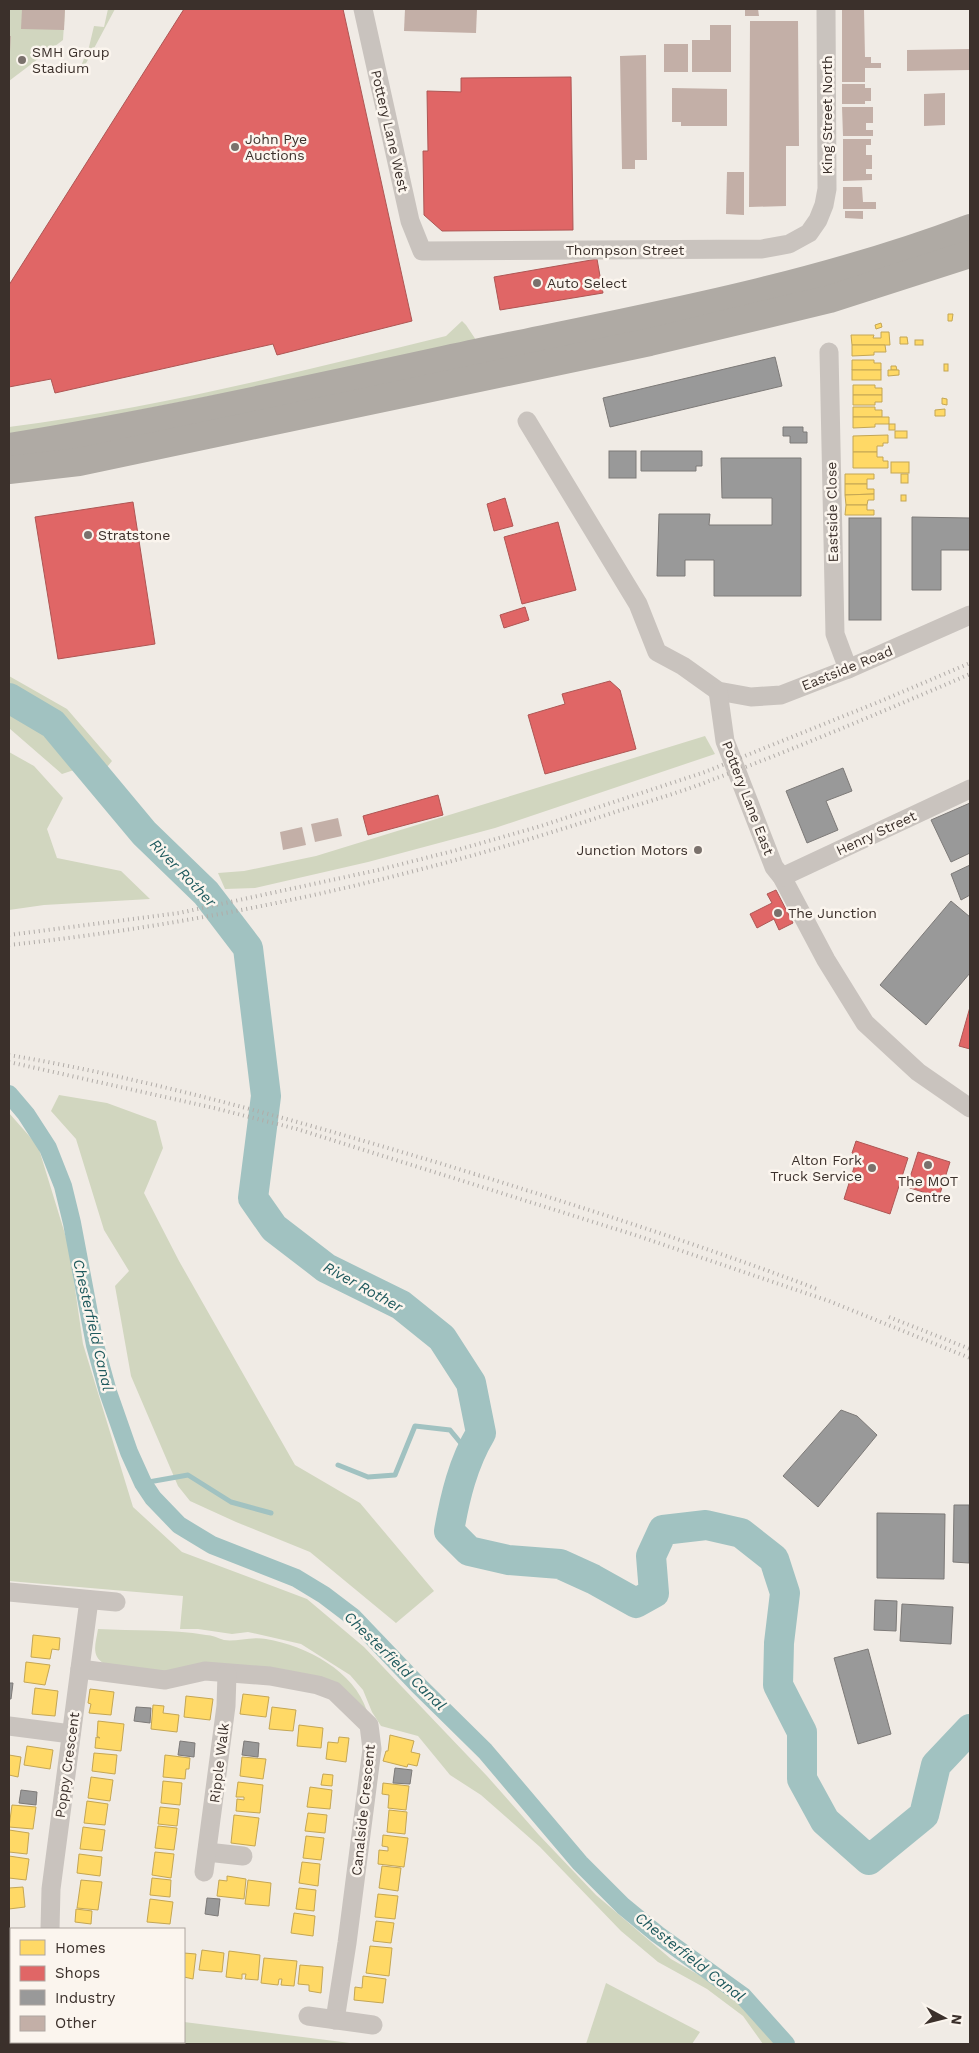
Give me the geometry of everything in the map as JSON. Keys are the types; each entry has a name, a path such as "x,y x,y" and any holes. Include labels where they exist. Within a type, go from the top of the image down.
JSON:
{"highway":[{"path":"9,447 228,405 781,288 970,228"},
{"path":"9,470 99,458 650,342 830,299 970,254"}],"street":[{"name":"Pottery Lane West","path":"362,9 410,221 422,251"},
{"name":"King Street North","path":"818,220 827,189 826,9"},
{"name":"Thompson Street","path":"422,251 762,249 789,244 809,233 818,220"},
{"name":"Eastside Close","path":"829,352 835,634 848,669"},
{"path":"527,421 638,604 657,652 683,666 718,691"},
{"name":"Eastside Road","path":"718,691 751,697 781,694 848,669 970,614"},
{"name":"Pottery Lane East","path":"718,691 725,741 774,866 826,960 865,1023 918,1072 970,1108"},
{"name":"Henry Street","path":"782,878 970,789"},
{"path":"9,1592 116,1602"},
{"name":"Poppy Crescent","path":"50,1928 51,1889 89,1600"},
{"name":"Canalside Crescent","path":"80,1669 165,1680 205,1671 270,1676 318,1684 334,1690 369,1726 372,1748 348,1943 335,2020"},
{"name":"Ripple Walk","path":"204,1872 226,1706 227,1674"},
{"path":"9,1726 71,1734"},
{"path":"207,1852 243,1856"},
{"path":"308,2016 373,2025"}],"green space":[{"name":"SMH Group Stadium","path":"9,9 65,9 63,40 9,81"},
{"path":"108,9 115,9 84,67 81,66 89,47 94,26 104,27"},
{"path":"462,321 478,343 9,436 9,427 119,410 229,388 446,336"},
{"path":"9,676 67,709 112,761 93,784 74,770 62,774 9,728"},
{"path":"705,736 715,754 495,828 368,862 255,888 225,889 218,873 244,871 316,856"},
{"path":"9,752 34,766 63,798 47,829 57,858 121,871 150,899 44,905 9,910"},
{"path":"59,1095 107,1103 156,1121 163,1148 144,1193 179,1261 295,1465 360,1503 434,1591 396,1623 310,1552 190,1501 178,1486 131,1376 115,1286 129,1271 104,1230 76,1139 51,1111"},
{"path":"9,1113 38,1146 69,1247 83,1344 133,1507 182,1552 307,1599 364,1647 487,1776 539,1835 596,1895 671,1959 739,1998 780,2044 763,2044 743,2016 707,1989 658,1962 621,1931 540,1847 481,1795 450,1775 418,1736 381,1726 372,1712 363,1690 350,1675 301,1644 248,1632 232,1634 198,1629 180,1629 183,1596 9,1581"},
{"path":"98,1629 179,1632 224,1640 261,1638 282,1642 313,1654 340,1672 361,1697 367,1711 342,1691 164,1673 105,1664 97,1657 95,1649"},
{"path":"606,1983 700,2032 692,2044 586,2044"},
{"path":"10,2005 10,2043 185,2043 185,2022 358,2044 9,2044"}],"building: Homes":[{"path":"948,314 953,314 952,321 948,321"},
{"path":"881,323 882,327 876,329 875,325"},
{"path":"881,332 889,332 890,345 852,345 851,335 874,335 873,338 881,338"},
{"path":"900,337 907,337 908,344 900,344"},
{"path":"915,340 923,340 923,345 915,345"},
{"path":"852,345 885,345 886,352 874,352 874,355 852,356"},
{"path":"852,360 874,360 874,363 881,363 881,370 852,370"},
{"path":"944,364 948,364 948,371 944,371"},
{"path":"891,366 896,366 897,370 891,370"},
{"path":"852,370 881,370 881,380 852,380"},
{"path":"888,370 899,370 899,375 888,376"},
{"path":"853,385 875,385 875,388 882,388 882,395 853,395"},
{"path":"853,395 882,395 882,402 875,402 875,405 853,405"},
{"path":"942,398 947,399 947,405 942,404"},
{"path":"853,407 875,407 875,410 882,410 882,417 853,417"},
{"path":"945,409 945,416 935,416 935,410"},
{"path":"853,417 889,417 889,424 875,424 875,427 853,428"},
{"path":"889,424 895,424 895,430 889,430"},
{"path":"895,431 907,431 907,438 895,438"},
{"path":"888,435 888,443 883,443 883,446 877,446 877,452 853,452 853,436"},
{"path":"853,452 877,452 877,457 883,457 883,461 888,461 888,468 853,468"},
{"path":"891,462 909,462 909,473 891,473"},
{"path":"845,474 874,474 874,479 867,479 867,484 845,484"},
{"path":"901,474 908,474 908,483 901,483"},
{"path":"845,484 867,484 867,489 874,489 874,494 845,495"},
{"path":"874,494 874,500 868,500 867,505 846,505 845,495"},
{"path":"901,495 906,495 906,501 901,501"},
{"path":"846,505 867,505 867,510 874,510 874,515 845,515"},
{"path":"33,1635 60,1638 59,1650 52,1649 50,1659 31,1657"},
{"path":"26,1662 50,1665 45,1685 24,1682"},
{"path":"35,1688 58,1691 55,1716 32,1714"},
{"path":"90,1689 114,1692 111,1715 89,1713 91,1704 88,1703"},
{"path":"243,1694 269,1697 266,1717 240,1714"},
{"path":"186,1696 213,1699 210,1720 184,1717"},
{"path":"153,1705 164,1706 163,1713 179,1715 177,1732 151,1729"},
{"path":"272,1707 296,1710 293,1731 269,1729"},
{"path":"98,1721 124,1724 121,1751 95,1748 96,1737 100,1738 97,1736"},
{"path":"299,1725 323,1728 321,1748 297,1746"},
{"path":"390,1735 414,1741 411,1752 420,1754 417,1766 408,1764 407,1767 383,1761 386,1751 388,1751"},
{"path":"339,1737 349,1738 346,1762 326,1759 328,1742 338,1743"},
{"path":"27,1746 53,1750 50,1769 24,1765"},
{"path":"94,1753 117,1755 115,1774 92,1771"},
{"path":"9,1755 21,1757 18,1777 9,1775"},
{"path":"165,1755 190,1758 189,1769 186,1769 185,1779 163,1777"},
{"path":"242,1757 266,1759 263,1779 240,1776"},
{"path":"323,1774 333,1775 332,1786 321,1785"},
{"path":"91,1777 113,1780 110,1801 88,1798"},
{"path":"163,1781 182,1783 180,1805 161,1803"},
{"path":"238,1782 263,1785 260,1813 236,1811 237,1799 244,1800 244,1797 236,1797"},
{"path":"383,1783 409,1786 406,1810 388,1808 389,1795 382,1794"},
{"path":"310,1787 332,1790 330,1809 307,1807"},
{"path":"87,1801 108,1804 105,1825 84,1823"},
{"path":"12,1805 36,1807 33,1829 9,1827"},
{"path":"160,1807 179,1809 177,1826 158,1824"},
{"path":"389,1810 407,1812 405,1834 387,1832"},
{"path":"308,1813 327,1815 325,1833 305,1831"},
{"path":"234,1815 259,1818 255,1846 231,1843"},
{"path":"158,1826 177,1828 174,1850 155,1848"},
{"path":"83,1827 105,1830 102,1851 80,1849"},
{"path":"9,1830 29,1833 27,1854 9,1852"},
{"path":"383,1835 408,1838 404,1867 378,1864 379,1850 388,1851 388,1847 382,1846"},
{"path":"306,1836 324,1838 321,1860 303,1858"},
{"path":"155,1852 174,1854 171,1878 152,1875"},
{"path":"79,1854 102,1857 100,1876 77,1873"},
{"path":"9,1856 29,1859 26,1880 9,1878"},
{"path":"302,1862 320,1864 318,1886 299,1883"},
{"path":"382,1866 401,1868 398,1891 379,1888"},
{"path":"227,1876 246,1879 244,1899 217,1896 219,1880 227,1881"},
{"path":"152,1878 171,1880 170,1897 150,1895"},
{"path":"81,1880 102,1882 98,1910 77,1908"},
{"path":"248,1880 271,1883 269,1906 245,1904"},
{"path":"23,1887 25,1907 9,1909 9,1888"},
{"path":"299,1888 316,1890 314,1911 296,1909"},
{"path":"378,1894 398,1896 395,1919 375,1917"},
{"path":"150,1899 173,1902 170,1924 147,1922"},
{"path":"76,1909 92,1911 91,1924 75,1922"},
{"path":"294,1913 315,1916 313,1936 291,1933"},
{"path":"376,1921 394,1923 391,1943 373,1941"},
{"path":"370,1946 392,1948 389,1976 366,1973"},
{"path":"202,1950 224,1953 222,1972 199,1970"},
{"path":"229,1951 260,1955 258,1980 245,1979 246,1974 242,1974 242,1979 226,1977"},
{"path":"185,1953 196,1954 193,1979 185,1977"},
{"path":"264,1958 297,1961 294,1986 281,1985 282,1979 279,1979 278,1985 261,1983"},
{"path":"300,1965 323,1967 321,1993 309,1991 309,1985 298,1984"},
{"path":"363,1976 386,1979 383,2003 354,2000 355,1987 362,1988"}],"building: Shops":[{"name":"John Pye Auctions","path":"184,9 343,9 412,321 277,355 273,344 55,393 51,379 9,387 9,285"},
{"path":"571,77 573,230 442,231 424,215 423,151 428,151 427,91 461,92 461,78"},
{"path":"597,259 603,293 500,310 494,277"},
{"path":"505,498 513,526 494,531 487,504"},
{"path":"133,502 155,644 58,659 35,517"},
{"path":"558,522 576,590 522,604 504,537"},
{"path":"525,607 529,620 504,628 500,615"},
{"path":"610,681 620,690 636,749 545,774 528,715 565,704 562,694"},
{"path":"438,795 443,815 368,835 363,816"},
{"path":"776,890 793,923 779,930 774,919 757,928 750,914 772,903 767,894"},
{"path":"970,1007 970,1049 959,1046"},
{"path":"856,1141 908,1158 890,1214 844,1199 858,1155 852,1153"},
{"path":"918,1152 950,1162 939,1197 907,1187"}],"building: Industry":[{"path":"775,357 782,386 610,427 603,398"},
{"path":"783,427 803,427 803,432 807,432 807,443 790,443 790,436 783,436"},
{"path":"609,451 636,451 636,478 609,478"},
{"path":"641,451 702,451 702,466 696,466 696,471 641,471"},
{"path":"721,458 801,458 801,596 714,596 714,560 685,560 685,576 657,576 659,514 710,514 709,525 772,525 772,498 722,498"},
{"path":"912,517 970,518 970,550 941,550 941,590 912,590"},
{"path":"849,518 881,518 881,620 849,620"},
{"path":"843,768 852,791 826,801 838,830 807,843 786,791"},
{"path":"970,803 970,853 951,862 931,820"},
{"path":"970,865 970,895 961,900 951,874"},
{"path":"951,901 970,917 970,973 926,1025 880,985"},
{"path":"841,1410 857,1416 877,1435 818,1507 783,1476"},
{"path":"954,1505 969,1505 969,1563 953,1562"},
{"path":"877,1513 945,1514 944,1579 877,1578"},
{"path":"875,1600 897,1601 896,1631 874,1630"},
{"path":"902,1604 953,1607 951,1644 900,1641"},
{"path":"868,1649 891,1734 858,1744 834,1658"},
{"path":"9,1683 13,1683 11,1699 9,1699"},
{"path":"136,1707 151,1708 150,1723 134,1721"},
{"path":"180,1741 195,1743 194,1757 178,1755"},
{"path":"244,1741 259,1743 258,1757 242,1755"},
{"path":"395,1768 412,1770 410,1784 393,1783"},
{"path":"21,1790 37,1792 36,1805 19,1803"},
{"path":"207,1898 220,1899 218,1916 205,1914"}],"building: Other":[{"path":"22,9 65,9 64,30 21,29"},
{"path":"405,9 477,9 476,33 404,31"},
{"path":"745,9 758,9 759,16 745,16"},
{"path":"842,9 864,9 865,57 871,57 871,63 881,63 881,68 865,68 865,82 842,82"},
{"path":"750,21 798,21 799,146 786,146 786,206 749,207"},
{"path":"710,25 731,25 731,72 692,72 692,40 710,40"},
{"path":"9,36 11,36 10,52 9,52"},
{"path":"664,44 688,44 688,72 664,72"},
{"path":"970,49 970,70 907,71 907,50"},
{"path":"646,55 647,160 635,160 635,169 622,169 620,56"},
{"path":"842,84 865,84 865,88 871,88 871,101 865,101 865,104 842,104"},
{"path":"672,88 727,89 727,126 681,126 681,122 672,122"},
{"path":"945,93 945,125 924,126 924,94"},
{"path":"842,107 873,107 873,123 866,123 866,130 873,130 873,136 843,136"},
{"path":"843,139 871,139 871,145 866,145 866,155 872,155 872,169 866,169 866,174 872,174 872,180 843,181"},
{"path":"727,172 744,172 744,215 726,214"},
{"path":"843,187 862,187 863,202 876,202 876,209 843,209"},
{"path":"845,211 863,211 863,219 845,218"},
{"path":"338,818 342,836 315,842 311,824"},
{"path":"302,827 306,845 283,850 280,832"}],"waterway":[{"name":"River Rother","path":"9,698 53,724 144,833 206,893 248,948 266,1096 253,1198 274,1228 326,1268 401,1305 442,1338 471,1383 481,1433 469,1456 460,1480 449,1531 469,1551 508,1560 560,1564 593,1579 636,1603 654,1593 651,1556 663,1530 706,1525 741,1533 774,1559 785,1593 779,1643 778,1685 802,1732 802,1779 825,1821 869,1860 924,1815 936,1765 970,1729"},
{"name":"Chesterfield Canal","path":"9,1094 26,1114 48,1148 63,1186 72,1223 95,1345 108,1392 129,1452 143,1483 153,1498 179,1525 212,1545 296,1578 324,1595 353,1617 485,1751 580,1863 623,1906 657,1934 743,1996 786,2044"},
{"path":"338,1465 368,1477 395,1475 415,1426 450,1430 469,1453"},
{"path":"143,1483 188,1475 231,1502 271,1513"}],"railway":[{"path":"9,935 179,913 378,870 457,850 541,826 705,772 970,663"},
{"path":"9,945 85,936 237,911 387,878 462,858 536,837 697,786 970,674"},
{"path":"9,1055 172,1089 386,1147 629,1223 817,1289"},
{"path":"9,1062 214,1108 297,1129 635,1235 829,1301 970,1358"},
{"path":"889,1317 970,1349"}],"place":[{"name":"SMH Group Stadium","path":"22,60"},
{"name":"John Pye Auctions","path":"235,147"},
{"name":"Auto Select","path":"537,283"},
{"name":"Stratstone","path":"88,535"},
{"name":"Junction Motors","path":"698,850"},
{"name":"The Junction","path":"778,913"},
{"name":"The MOT Centre","path":"928,1165"},
{"name":"Alton Fork Truck Service","path":"872,1168"}]}
